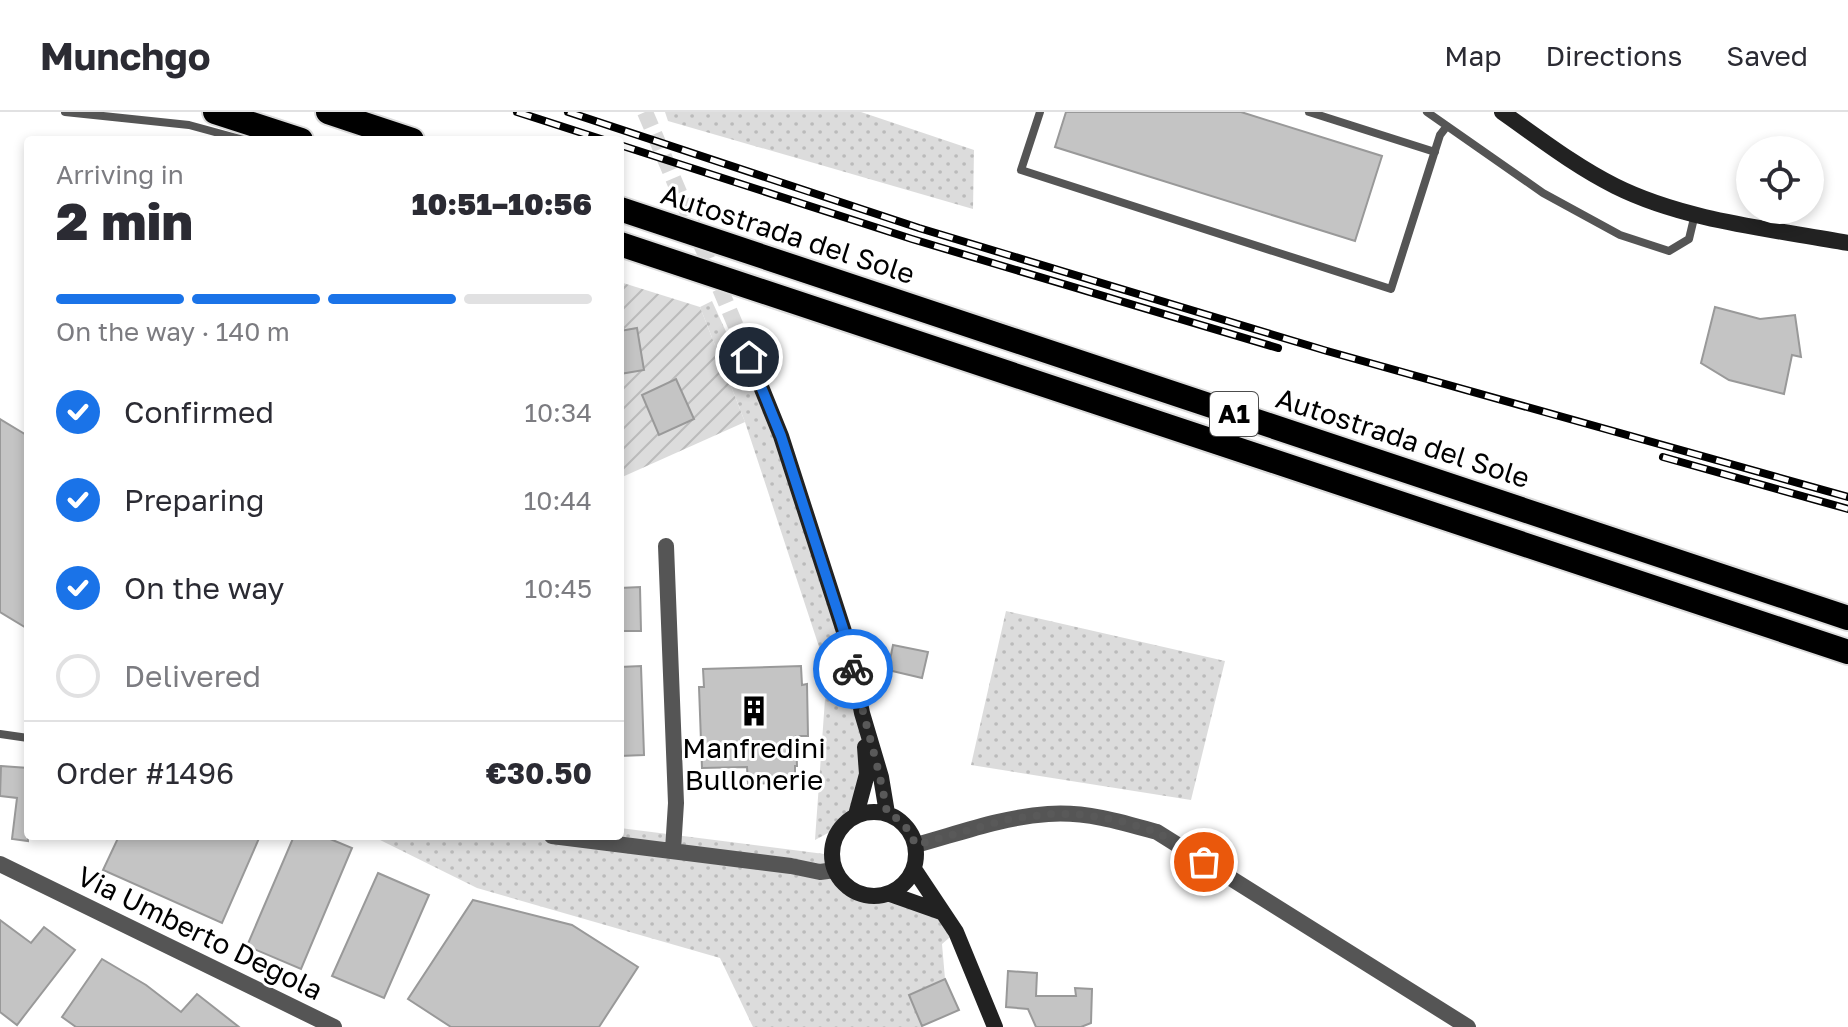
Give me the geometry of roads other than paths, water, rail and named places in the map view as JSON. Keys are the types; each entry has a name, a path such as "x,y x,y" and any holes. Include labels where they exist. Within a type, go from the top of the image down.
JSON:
{"highway":[{"path":"215,112 289,136"},
{"path":"328,112 400,136"},
{"name":"Autostrada del Sole","path":"624,210 1848,618"},
{"name":"A1","path":"624,246 1848,652"}],"main road":[{"path":"1502,112 1521,118 1574,163 1617,187 1649,200 1695,214 1848,243"},
{"path":"749,357 781,436 849,647 887,813"},
{"path":"856,815 867,774 862,713"},
{"path":"890,894 909,880 914,869 916,845 899,819 887,813 856,815 843,825 834,839 832,855 835,870 848,887 868,896 890,894 941,912"},
{"path":"914,869 956,932 995,1027"}],"street":[{"path":"666,546 676,803 673,850"},
{"path":"916,845 1005,820 1049,814 1104,818 1157,832 1468,1027"},
{"path":"587,840 820,872 835,870"},
{"name":"Via Umberto Degola","path":"0,864 334,1027"}],"lane":[{"path":"65,112 189,125 229,136"},
{"path":"1040,112 1021,170 1391,289 1440,135 1447,126"},
{"path":"1309,112 1435,152"},
{"path":"1427,112 1543,193 1620,235 1669,251 1689,239 1695,214"},
{"path":"0,734 24,737"}],"tunnel":[{"path":"645,112 749,357"}],"railway":[{"path":"517,112 592,136"},
{"path":"568,112 919,228 1327,351 1848,497"},
{"path":"624,146 912,239 1278,348"},
{"path":"1663,457 1848,509"}],"place":[{"name":"Manfredini Bullonerie","path":"754,711"}]}
